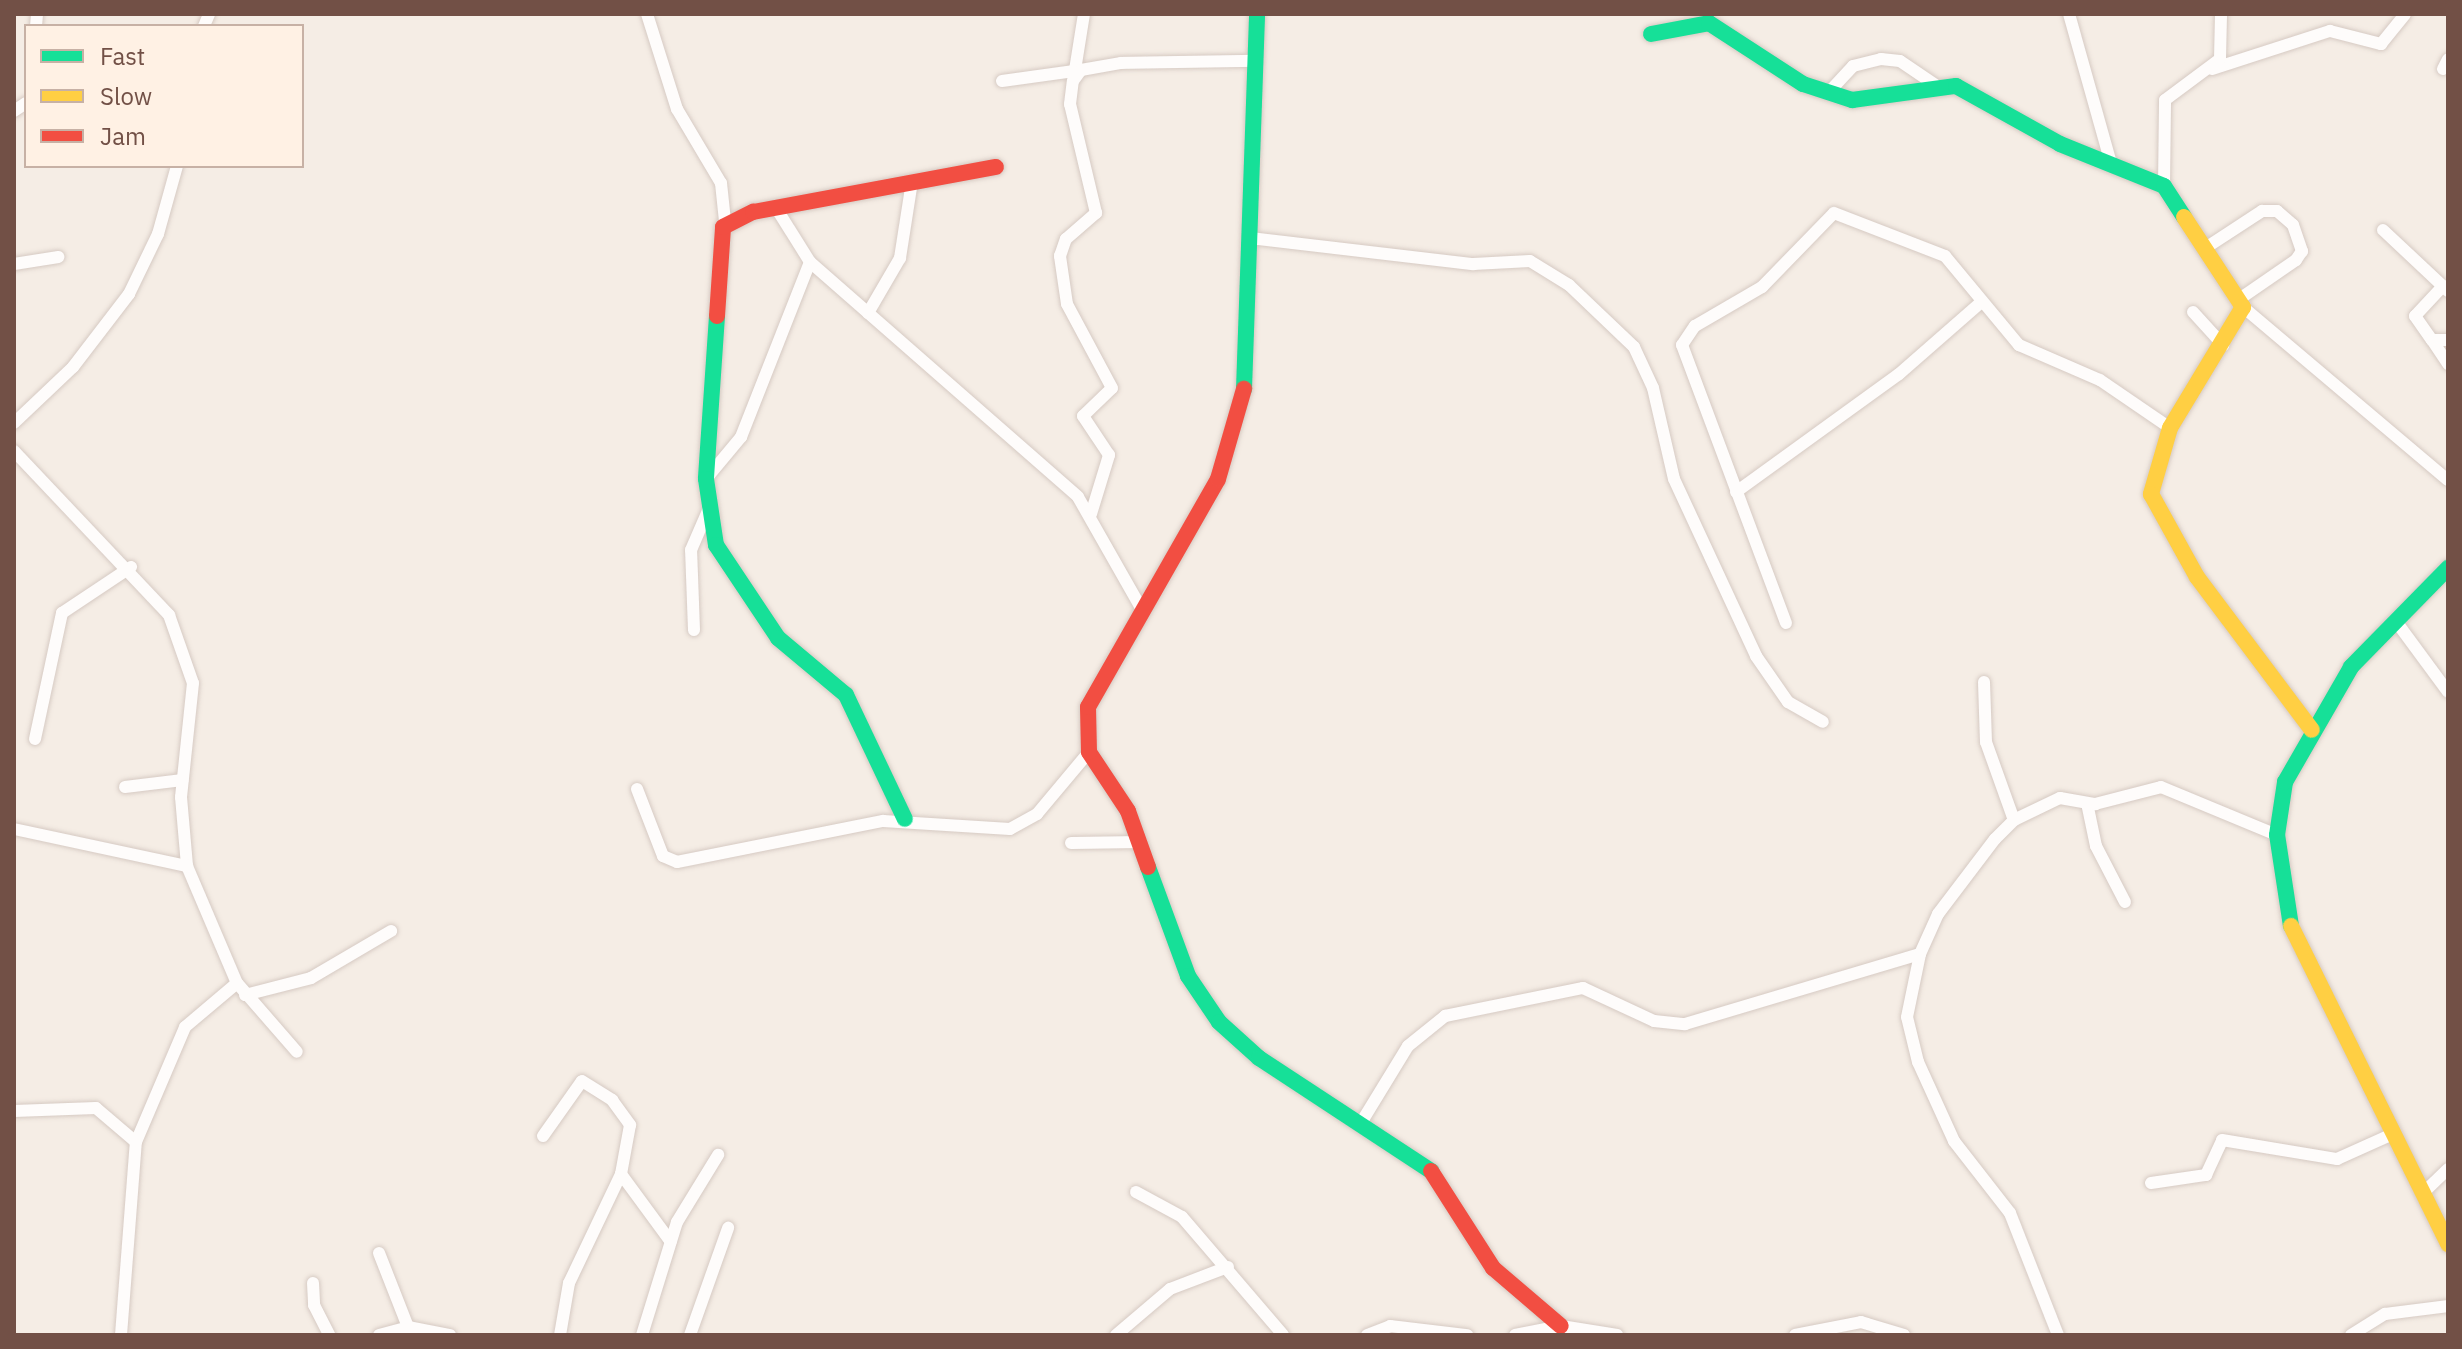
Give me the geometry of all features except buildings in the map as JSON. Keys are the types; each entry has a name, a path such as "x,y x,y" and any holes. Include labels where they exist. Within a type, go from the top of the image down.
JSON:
{"street":[{"path":"647,14 677,109 721,183 725,222 706,479 725,563 778,638 846,695 905,819"},
{"path":"1084,14 1078,70 1070,104 1096,213 1066,239 1060,256 1067,304 1112,388 1083,416 1109,455 1091,514"},
{"path":"1257,14 1251,61 1253,336 1229,445 1218,479 1141,608 1088,707 1089,752 1141,842 1183,965 1219,1022 1259,1058 1364,1118 1427,1164 1493,1268 1561,1326"},
{"path":"2069,14 2110,160"},
{"path":"2212,69 2225,48 2221,14"},
{"path":"2164,186 2165,100 2212,69 2330,31 2381,44 2405,14"},
{"path":"1651,34 1709,23 1828,93 1871,102 1937,86 1971,92 2060,144 2110,160 2164,186 2242,302 2448,480"},
{"path":"1828,93 1853,66 1881,59 1900,61 1937,86"},
{"path":"1002,81 1078,70 1251,61"},
{"path":"725,222 911,188 996,167"},
{"path":"14,423 73,367 129,294 158,234 176,168"},
{"path":"868,313 900,258 911,188"},
{"path":"778,211 810,262 1053,471 1091,514 1141,608"},
{"path":"2207,247 2262,211 2277,211 2293,225 2302,251 2296,260 2242,302 2223,345 2170,428 2151,479 2160,516 2211,598 2312,730"},
{"path":"1786,623 1682,345 1695,326 1762,287 1822,219 1834,213 1852,218 1945,256 1980,303 2030,354 2100,380 2170,428"},
{"path":"2383,230 2445,288 2415,316 2448,364"},
{"path":"1250,238 1473,264 1530,261 1569,285 1634,347 1653,388 1674,479 1756,656 1788,702 1823,722"},
{"path":"14,264 58,257"},
{"path":"706,479 741,437 810,262"},
{"path":"1736,492 1899,374 1980,303"},
{"path":"2193,312 2223,345"},
{"path":"2432,340 2448,340"},
{"path":"14,451 131,567 169,615 189,660 193,699 183,780 187,866 237,983 297,1052"},
{"path":"694,630 691,550 710,506"},
{"path":"35,739 62,613 131,567"},
{"path":"2448,568 2351,667 2312,730 2285,782 2277,835 2291,927 2448,1244"},
{"path":"2395,620 2448,692"},
{"path":"1984,682 1991,768 2014,820"},
{"path":"637,789 669,861 905,819 1010,829 1037,814 1089,752"},
{"path":"125,787 183,780"},
{"path":"2058,1335 2010,1213 1954,1141 1918,1062 1907,1017 1920,954 1949,896 2014,820 2060,798 2087,803 2161,787 2277,835"},
{"path":"2087,803 2096,846 2125,902"},
{"path":"14,829 187,866"},
{"path":"1071,843 1141,842"},
{"path":"245,995 311,978 391,931"},
{"path":"1364,1118 1408,1046 1445,1016 1583,988 1654,1021 1685,1024 1920,954"},
{"path":"121,1335 136,1142 185,1027 237,983"},
{"path":"543,1136 582,1081 628,1117 621,1174 569,1283 560,1333 546,1335"},
{"path":"14,1111 96,1108 136,1142"},
{"path":"2151,1183 2206,1175 2222,1140 2337,1159 2393,1134"},
{"path":"642,1335 671,1242 718,1155"},
{"path":"2422,1194 2448,1169"},
{"path":"621,1174 671,1242"},
{"path":"1136,1192 1182,1217 1228,1267 1283,1335"},
{"path":"690,1335 728,1228"},
{"path":"379,1253 408,1327"},
{"path":"1116,1335 1170,1289 1228,1267"},
{"path":"313,1283 314,1305 329,1335"},
{"path":"2351,1335 2385,1314 2448,1306"},
{"path":"1795,1335 1861,1322 1904,1335"},
{"path":"1367,1335 1390,1326 1467,1335"},
{"path":"1515,1335 1561,1326 1617,1335"},
{"path":"379,1335 408,1327 450,1335"}],"traffic: fast":[{"path":"1244,389 1257,14"},
{"path":"1651,34 1709,23 1803,84 1852,100 1956,86 2060,144 2164,186 2184,217"},
{"path":"717,316 706,479 716,545 778,638 846,695 905,819"},
{"path":"2291,926 2277,835 2285,782 2351,667 2448,568"},
{"path":"1148,867 1188,976 1219,1022 1259,1058 1431,1171"}],"traffic: slow":[{"path":"2184,217 2243,307 2170,428 2151,494 2197,577 2312,730"},
{"path":"2291,926 2448,1244"}],"traffic: jam":[{"path":"717,316 723,227 753,212 996,167"},
{"path":"1148,867 1128,811 1089,752 1088,707 1218,479 1244,389"},
{"path":"1431,1171 1493,1268 1561,1326"}]}
